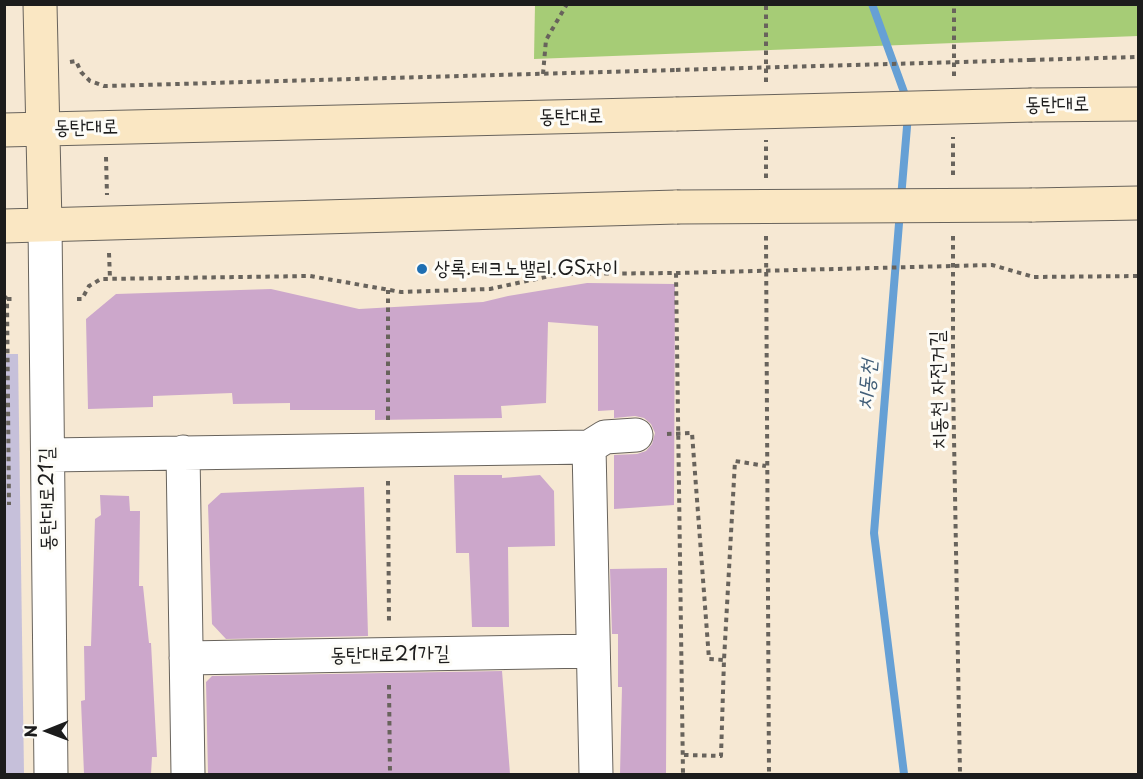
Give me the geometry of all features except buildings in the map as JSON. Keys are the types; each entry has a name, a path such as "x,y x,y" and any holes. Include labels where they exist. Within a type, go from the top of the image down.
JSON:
{"main road":[{"path":"40,4 45,224"},
{"name":"동탄대로","path":"4,130 1138,104"},
{"path":"4,225 677,207 1138,203"}],"street":[{"name":"동탄대로21길","path":"45,224 51,774"},
{"path":"48,455 589,447 605,437 636,435"},
{"path":"589,447 596,774"},
{"path":"183,452 188,774"},
{"name":"동탄대로21가길","path":"186,658 593,651"}],"path":[{"path":"543,74 546,40 567,4"},
{"path":"766,4 766,87"},
{"path":"954,4 954,87"},
{"path":"76,62 81,72 90,81 104,86 1138,57"},
{"path":"104,86 110,279"},
{"path":"953,134 953,181"},
{"path":"766,135 766,182"},
{"name":"치동천 자전거길","path":"953,228 953,393 960,774"},
{"path":"766,229 769,774"},
{"path":"82,299 89,286 101,279 310,276 401,292 490,289 559,274 992,265 1034,277 1138,276"},
{"path":"676,273 683,774"},
{"path":"388,290 390,774"},
{"path":"4,296 7,299 9,505"},
{"path":"636,435 692,433 709,659 724,660"},
{"path":"684,755 721,756 735,461 766,466"}],"shaded area":[{"path":"5,354 18,354 24,774 4,774"}],"green space":[{"path":"535,5 1138,5 1138,36 534,59"}],"waterway":[{"name":"치동천","path":"872,4 908,103"},
{"name":"치동천","path":"901,198 908,115"},
{"name":"치동천","path":"900,211 874,533 904,774"}],"place":[{"name":"상록.테크노밸리.GS자이","path":"422,269"}]}
